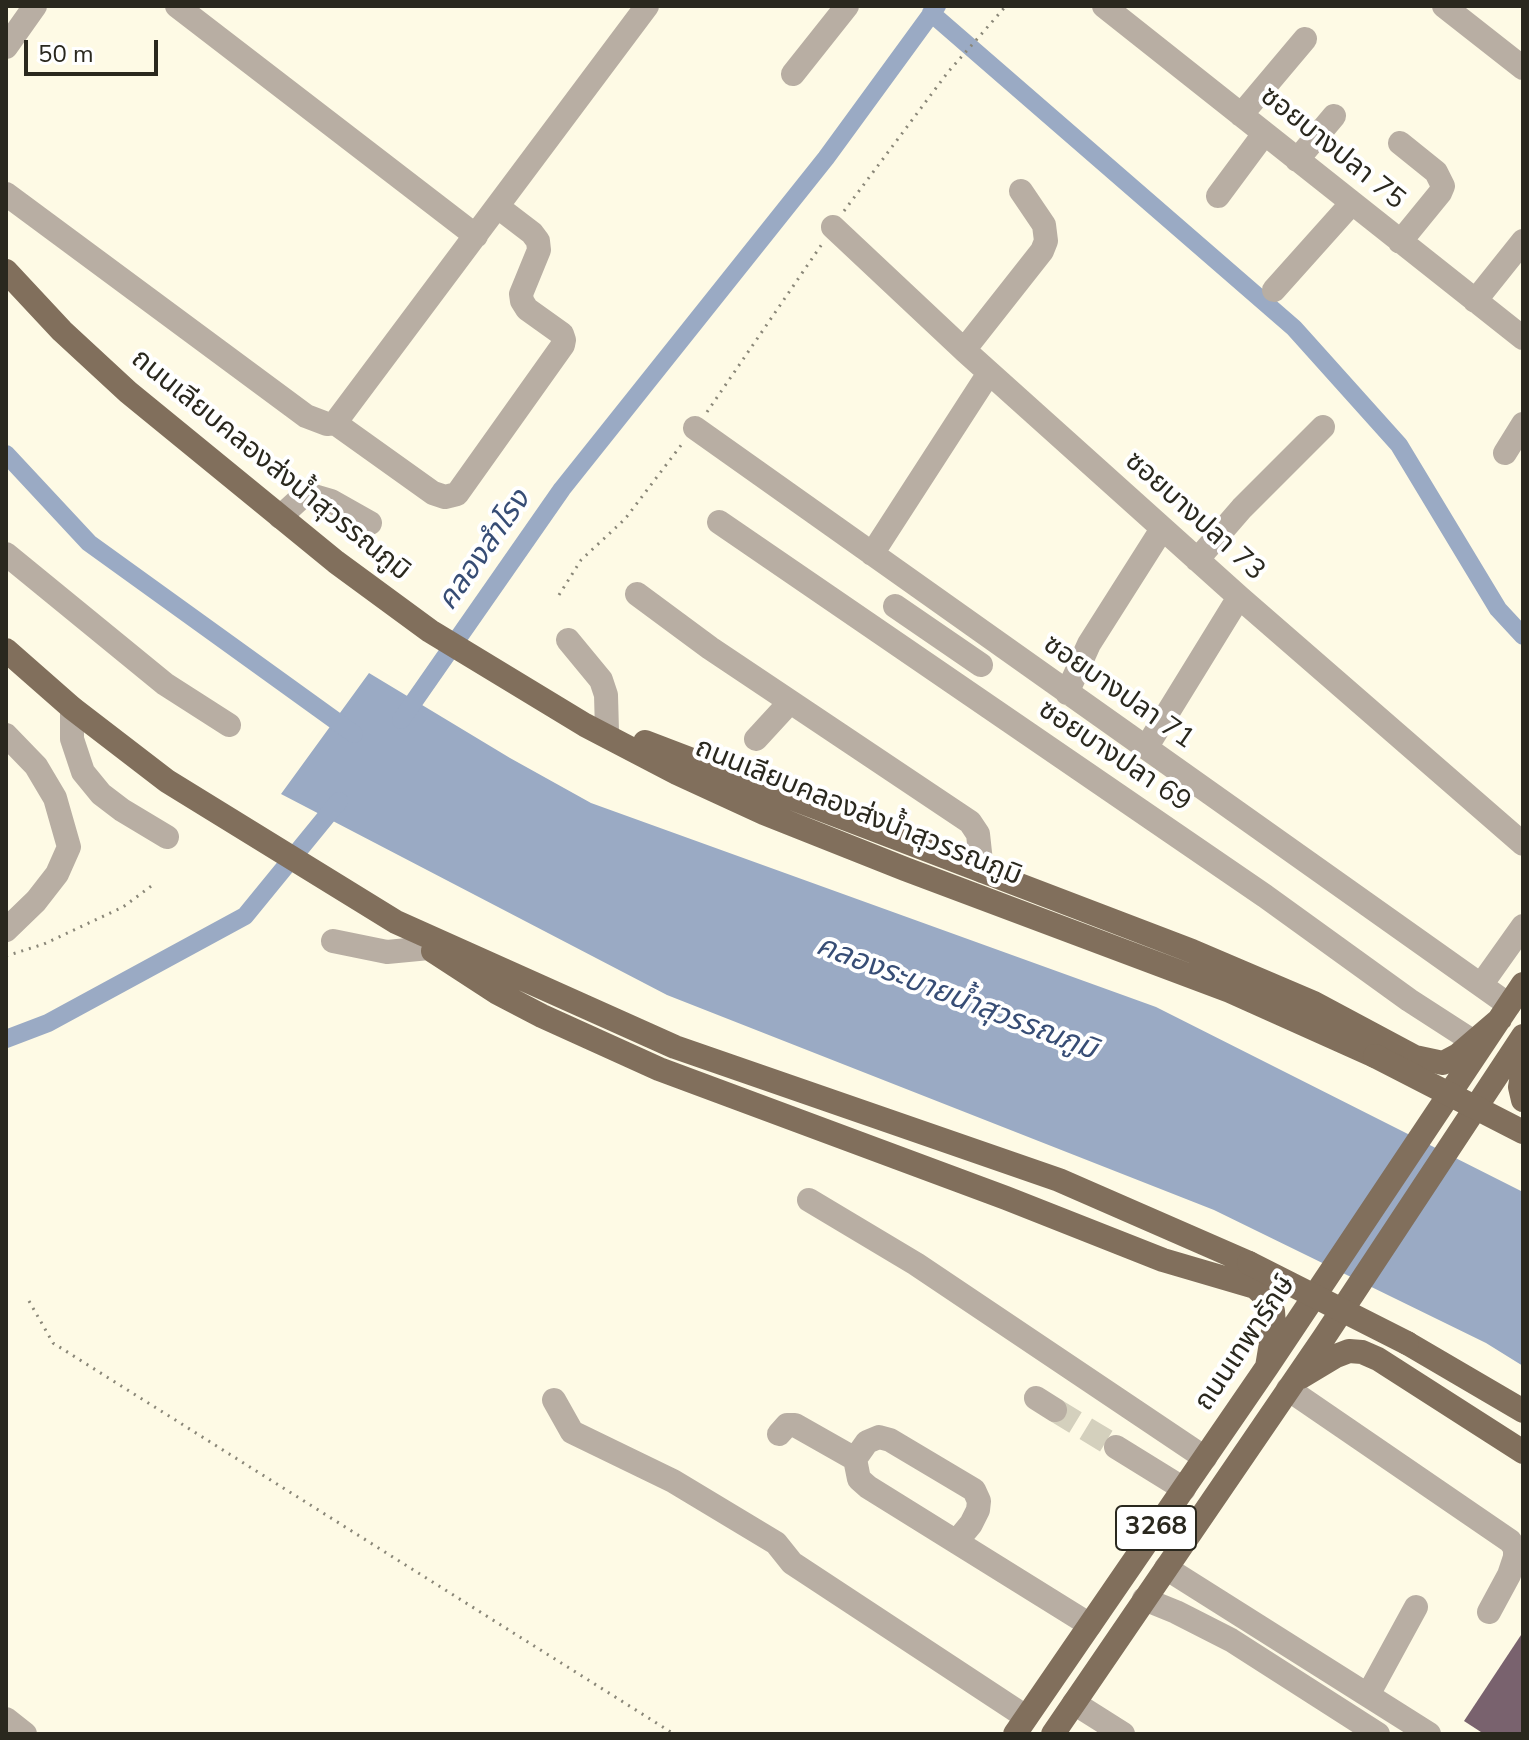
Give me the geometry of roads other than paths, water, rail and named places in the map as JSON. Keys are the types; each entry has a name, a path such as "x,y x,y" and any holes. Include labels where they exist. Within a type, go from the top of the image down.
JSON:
{"main road":[{"name":"ถนนเลียบคลองส่งน้ำสุวรรณภูมิ","path":"6,271 62,331 128,392 336,562 430,631 587,723 677,773 764,813 1230,991 1375,1056 1523,1132"},
{"path":"9,658 167,781 401,924 675,1047 1059,1180 1249,1263 1407,1343 1523,1411"},
{"path":"587,723 641,740 1192,951 1314,1003 1415,1057 1443,1063 1474,1042 1505,1012"},
{"path":"401,924 429,948 486,985 542,1016 659,1069 1163,1260 1255,1287 1268,1299 1273,1311 1274,1325 1267,1367"},
{"name":"ถนนเทพารักษ์","path":"1020,1725 1267,1367 1523,984"},
{"name":"3268","path":"1053,1734 1325,1336 1523,1036"},
{"path":"1523,1069 1520,1087 1523,1100"},
{"path":"1290,1386 1336,1356 1349,1351 1362,1352 1378,1359 1523,1452"}],"street":[{"path":"6,47 35,6"},
{"path":"177,6 476,236"},
{"path":"335,423 647,6"},
{"path":"793,74 847,6"},
{"name":"ซอยบางปลา 75","path":"1104,6 1523,338"},
{"path":"1444,6 1523,68"},
{"path":"1241,115 1305,39"},
{"path":"1297,160 1334,116"},
{"path":"1218,196 1264,134"},
{"path":"1400,143 1436,172 1443,186 1400,242"},
{"path":"964,350 1042,251 1046,241 1044,225 1021,191"},
{"path":"6,194 306,416 327,424 335,423 433,493 445,497 457,494 564,340 562,334 527,309 522,301 521,294 539,250 538,241 498,207"},
{"path":"1274,290 1351,204"},
{"name":"ซอยบางปลา 73","path":"833,227 1162,529 1523,844"},
{"path":"1475,301 1523,241"},
{"path":"872,554 989,373"},
{"path":"1505,453 1523,424"},
{"path":"1197,560 1242,508 1323,427"},
{"name":"ซอยบางปลา 71","path":"695,428 1481,985 1505,1012"},
{"path":"280,517 303,496 314,496 331,501 370,523"},
{"name":"ซอยบางปลา 69","path":"719,522 1474,1042"},
{"path":"1067,693 1089,644 1162,529"},
{"path":"6,554 165,684 229,725"},
{"path":"637,594 790,702 970,822 978,834 982,871"},
{"path":"1146,748 1239,597"},
{"path":"895,606 981,665"},
{"path":"924,663 958,616"},
{"path":"568,640 601,680 606,695 587,723"},
{"path":"756,739 790,702"},
{"path":"72,708 72,739 83,772 101,794 167,837"},
{"path":"6,735 36,766 55,798 69,847 57,874 36,901 6,930"},
{"path":"1481,985 1523,926"},
{"path":"333,941 387,952 429,948"},
{"path":"809,1200 916,1264 1205,1458"},
{"path":"1290,1386 1510,1541 1515,1548 1515,1557 1489,1612"},
{"path":"554,1400 572,1432 673,1481 776,1543 792,1563 1020,1725"},
{"path":"779,1434 787,1425 795,1425 855,1459"},
{"path":"957,1541 978,1510 979,1501 974,1490 890,1440 879,1437 867,1442 855,1459 859,1479 868,1487 1090,1625"},
{"path":"1116,1447 1184,1489"},
{"path":"1166,1568 1429,1734"},
{"path":"1144,1599 1231,1640 1378,1734"},
{"path":"1368,1695 1416,1607"},
{"path":"1074,1703 1122,1734"},
{"path":"6,1719 25,1734"}],"water":[{"name":"คลองระบายน้ำสุวรรณภูมิ","path":"369,673 591,803 1156,1007 1523,1192 1523,1366 1486,1343 1214,1210 667,995 281,794"}],"waterway":[{"name":"คลองสำโรง","path":"401,720 562,489 826,158 937,6"},
{"path":"931,13 1294,328 1399,445 1498,609 1523,636"},
{"path":"6,454 89,543 354,734"},
{"name":"คลองสำโรง","path":"6,1039 48,1023 245,916 339,801"}],"tunnel":[{"path":"1055,1410 1116,1447"}]}
